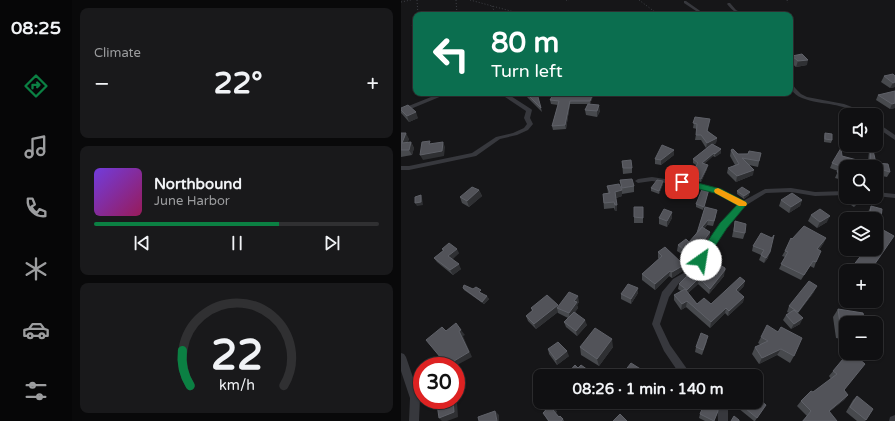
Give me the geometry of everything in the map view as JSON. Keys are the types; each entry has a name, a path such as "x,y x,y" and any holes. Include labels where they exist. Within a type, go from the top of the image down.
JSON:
{"street":[{"path":"685,2 699,12"},
{"path":"729,4 737,12"},
{"path":"793,88 800,95 814,100 840,104 850,108"},
{"path":"401,111 438,96"},
{"path":"401,168 409,168 475,155 498,138 515,134 526,129 530,124 527,118 529,110 507,96"},
{"path":"883,129 895,138"},
{"path":"638,181 652,179 665,181 672,179 687,182 718,191 743,204"},
{"path":"682,369 667,348 656,324 665,294 676,281 689,273 701,260 724,226 743,204 765,191 791,190 815,194 839,193"},
{"path":"883,195 895,196"},
{"path":"401,357 415,398 414,421"},
{"path":"723,409 723,421"}],"path":[{"path":"401,2 411,0"},
{"path":"417,0 418,12"},
{"path":"456,0 457,12"},
{"path":"470,0 514,12"},
{"path":"639,0 655,12"},
{"path":"492,6 495,12"}],"building":[{"path":"802,54 808,60 798,61 793,56"},
{"path":"893,74 895,76 895,82 893,83 884,76"},
{"path":"895,91 895,103 892,104 878,95"},
{"path":"529,96 538,97 541,108"},
{"path":"552,96 592,96 590,101 570,101 565,125 552,126 559,101 550,100"},
{"path":"588,104 599,105 597,111 585,110"},
{"path":"408,105 416,112 407,116 401,108"},
{"path":"695,117 710,119 707,131 717,138 707,143 701,135 696,135 697,124 693,123"},
{"path":"401,133 406,133 402,143 411,142 409,150 401,150"},
{"path":"825,133 832,134 832,140 825,139"},
{"path":"430,141 429,144 443,142 442,151 420,155 422,142"},
{"path":"712,144 721,149 702,163 708,165 701,179 690,176 698,163 693,159"},
{"path":"662,145 674,150 661,160 655,159"},
{"path":"733,149 738,154 748,154 749,151 761,153 759,161 742,158 754,170 737,176 728,168 739,164 731,150"},
{"path":"839,151 842,152 842,156 857,160 839,160 839,166 832,163"},
{"path":"871,152 873,152 875,160 870,160"},
{"path":"631,160 632,168 623,168 622,161"},
{"path":"883,164 888,164 890,172 883,170"},
{"path":"632,179 634,186 622,188 620,180"},
{"path":"657,180 663,181 659,191 651,188"},
{"path":"619,184 622,190 615,192 617,205 615,205 614,202 604,203 603,194 610,193 607,186"},
{"path":"472,187 479,190 467,201 460,197"},
{"path":"703,187 709,189 704,207 696,204"},
{"path":"742,187 750,192 744,196 737,191"},
{"path":"792,193 802,200 791,207 781,200"},
{"path":"421,195 421,202 415,203 415,197"},
{"path":"871,206 882,209 882,212 870,212"},
{"path":"634,207 643,207 643,218 634,217"},
{"path":"705,207 717,210 714,221 708,220 697,233"},
{"path":"664,209 672,212 667,221 659,218"},
{"path":"820,209 830,216 820,222 811,215"},
{"path":"735,221 746,224 745,233 734,231"},
{"path":"804,226 826,238 817,249 821,251 816,262 813,261 804,275 781,264 788,252 785,251 791,238 792,239"},
{"path":"702,227 710,232 702,243 688,253 678,245 686,239 689,242"},
{"path":"883,230 894,236 883,252"},
{"path":"761,233 772,238 774,235 770,252 766,258 761,255 764,250 753,246"},
{"path":"449,243 457,249 448,256 459,264 450,270 434,258 444,250 442,249"},
{"path":"665,247 684,265 672,272 670,271 655,284 642,274 662,256 658,252"},
{"path":"861,256 880,256 875,264 854,264"},
{"path":"712,260 725,268 725,270 710,289 699,278 687,290 679,284 687,276 701,267 702,269"},
{"path":"740,277 745,281 736,290 744,297 729,311 726,308 711,322 687,301 682,304 674,295 685,289 697,304 704,298 711,304"},
{"path":"809,281 817,286 798,312 789,306"},
{"path":"628,284 638,288 631,299 621,294"},
{"path":"464,285 473,289 476,287 481,290 479,292 487,296 482,302 463,288"},
{"path":"569,292 578,296 574,301 577,302 569,313 557,308"},
{"path":"547,295 558,305 534,324 526,316 533,310 531,308"},
{"path":"838,309 863,313 864,316 839,316"},
{"path":"794,310 803,318 794,324 786,315"},
{"path":"574,312 585,320 576,331 564,322"},
{"path":"456,323 461,330 459,331 469,352 461,357 440,357 426,340 442,327 446,331"},
{"path":"767,325 778,332 781,327 802,338 794,356 781,349 762,358 755,347 768,341 761,337"},
{"path":"595,328 612,339 597,359 580,347"},
{"path":"701,333 708,336 703,350 696,347"},
{"path":"558,342 567,351 556,360 548,349"},
{"path":"842,360 860,360 865,364 844,390 848,395 829,411 837,421 803,421 811,411 801,401 811,391 813,392 837,374 833,371"},
{"path":"631,363 640,369 626,369"},
{"path":"575,365 578,368 581,365 587,369 571,369"},
{"path":"857,396 873,409 866,420 850,407"},
{"path":"763,403 766,405 757,418 746,409 763,409"},
{"path":"438,409 454,409 454,412 439,418"},
{"path":"545,409 554,409 553,410 559,417 560,416 563,419 561,421 549,421 543,413 546,410"},
{"path":"702,409 718,409 714,421 700,414"},
{"path":"495,411 497,421 479,421 478,417"},
{"path":"620,414 627,421 613,421"},
{"path":"734,416 739,420 739,421 731,421"}],"slow traffic":[{"path":"718,191 742,204"}],"route":[{"path":"682,182 718,191 743,204 711,243 701,260"}]}
